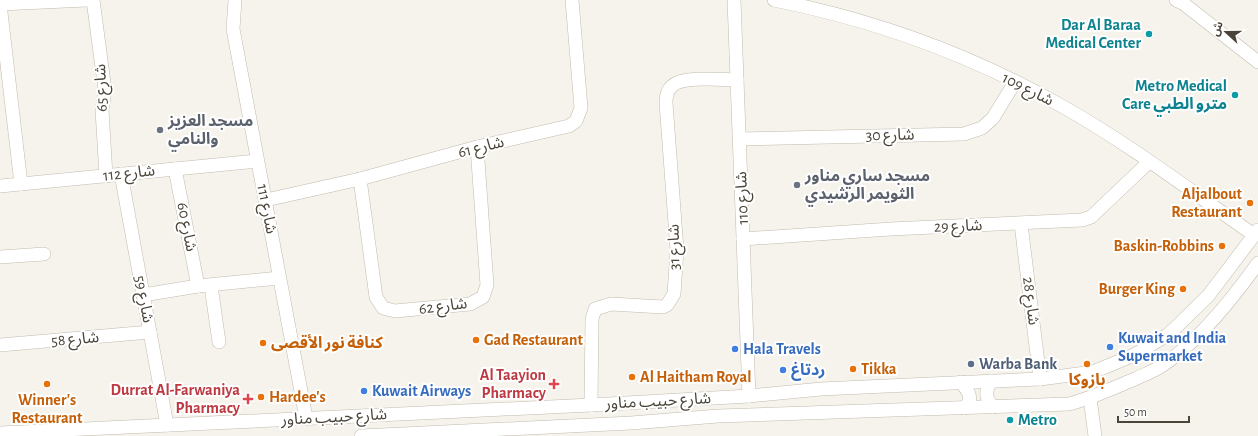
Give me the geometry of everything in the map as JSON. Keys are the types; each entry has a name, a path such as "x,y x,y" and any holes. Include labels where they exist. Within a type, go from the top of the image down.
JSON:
{"street":[{"path":"21,184 0,4 87,0"},
{"name":"شارع 65","path":"93,0 105,90 102,110 106,176"},
{"name":"شارع 111","path":"234,0 233,29 306,418"},
{"name":"شارع 61","path":"266,200 360,179 477,147 569,126 576,121 581,108 572,0"},
{"name":"شارع 110","path":"734,0 749,396"},
{"name":"شارع 109","path":"774,0 842,16 906,35 961,56 1015,82 1086,120 1256,233"},
{"path":"1176,0 1184,4 1258,62"},
{"name":"شارع 31","path":"591,405 592,319 595,309 611,304 663,307 668,305 674,294 676,250 666,103 669,89 673,84 683,80 737,80"},
{"name":"شارع 30","path":"740,139 964,134 982,128 993,118 1015,82"},
{"name":"شارع 62","path":"360,179 376,297 383,308 395,311 470,304 483,297 487,285 477,147"},
{"name":"شارع 112","path":"0,186 257,161"},
{"name":"شارع 29","path":"744,239 891,229 1082,220 1091,217 1149,162"},
{"name":"شارع 60","path":"175,169 219,342"},
{"name":"شارع 59","path":"121,174 167,425"},
{"name":"شارع 28","path":"1021,224 1040,379"},
{"name":"شارع حبيب مناور","path":"0,433 64,433 167,425 591,405 749,396 821,389 1040,379 1093,372 1134,355 1169,334 1208,296 1256,233"},
{"path":"0,258 44,254"},
{"name":"شارع حبيب مناور","path":"361,436 631,423 695,418 1069,404 1090,398 1159,368 1182,350 1242,286 1258,263"},
{"path":"143,295 205,286 279,278"},
{"name":"شارع 58","path":"0,345 150,332"},
{"path":"991,381 985,393 987,399 993,407"},
{"path":"961,382 969,392 970,399 969,404 964,408"},
{"path":"1090,398 1095,436"},
{"path":"695,418 690,414 689,408 691,401 696,399"},
{"path":"441,412 452,420 452,427 449,432"}],"place":[{"name":"Dar Al Baraa Medical Center","path":"1149,34"},
{"name":"Metro Medical Care مترو الطبي","path":"1235,95"},
{"name":"مسجد العزيز والنامي","path":"160,130"},
{"name":"مسجد ساري مناور الثويمر الرشيدي","path":"797,185"},
{"name":"Aljalbout Restaurant","path":"1250,203"},
{"name":"Baskin-Robbins","path":"1222,246"},
{"name":"Burger King","path":"1183,289"},
{"name":"Gad Restaurant","path":"476,340"},
{"name":"كنافة نور الأقصى","path":"263,343"},
{"name":"Kuwait and India Supermarket","path":"1110,347"},
{"name":"Hala Travels","path":"735,349"},
{"name":"Warba Bank","path":"971,364"},
{"name":"بازوكا","path":"1087,364"},
{"name":"Tikka","path":"853,369"},
{"name":"ردتاغ","path":"783,370"},
{"name":"Al Haitham Royal","path":"632,377"},
{"name":"Winner's Restaurant","path":"47,384"},
{"name":"Al Taayion Pharmacy","path":"554,384"},
{"name":"Kuwait Airways","path":"364,391"},
{"name":"Hardee's","path":"261,397"},
{"name":"Durrat Al-Farwaniya Pharmacy","path":"248,399"},
{"name":"Metro","path":"1010,420"}]}
